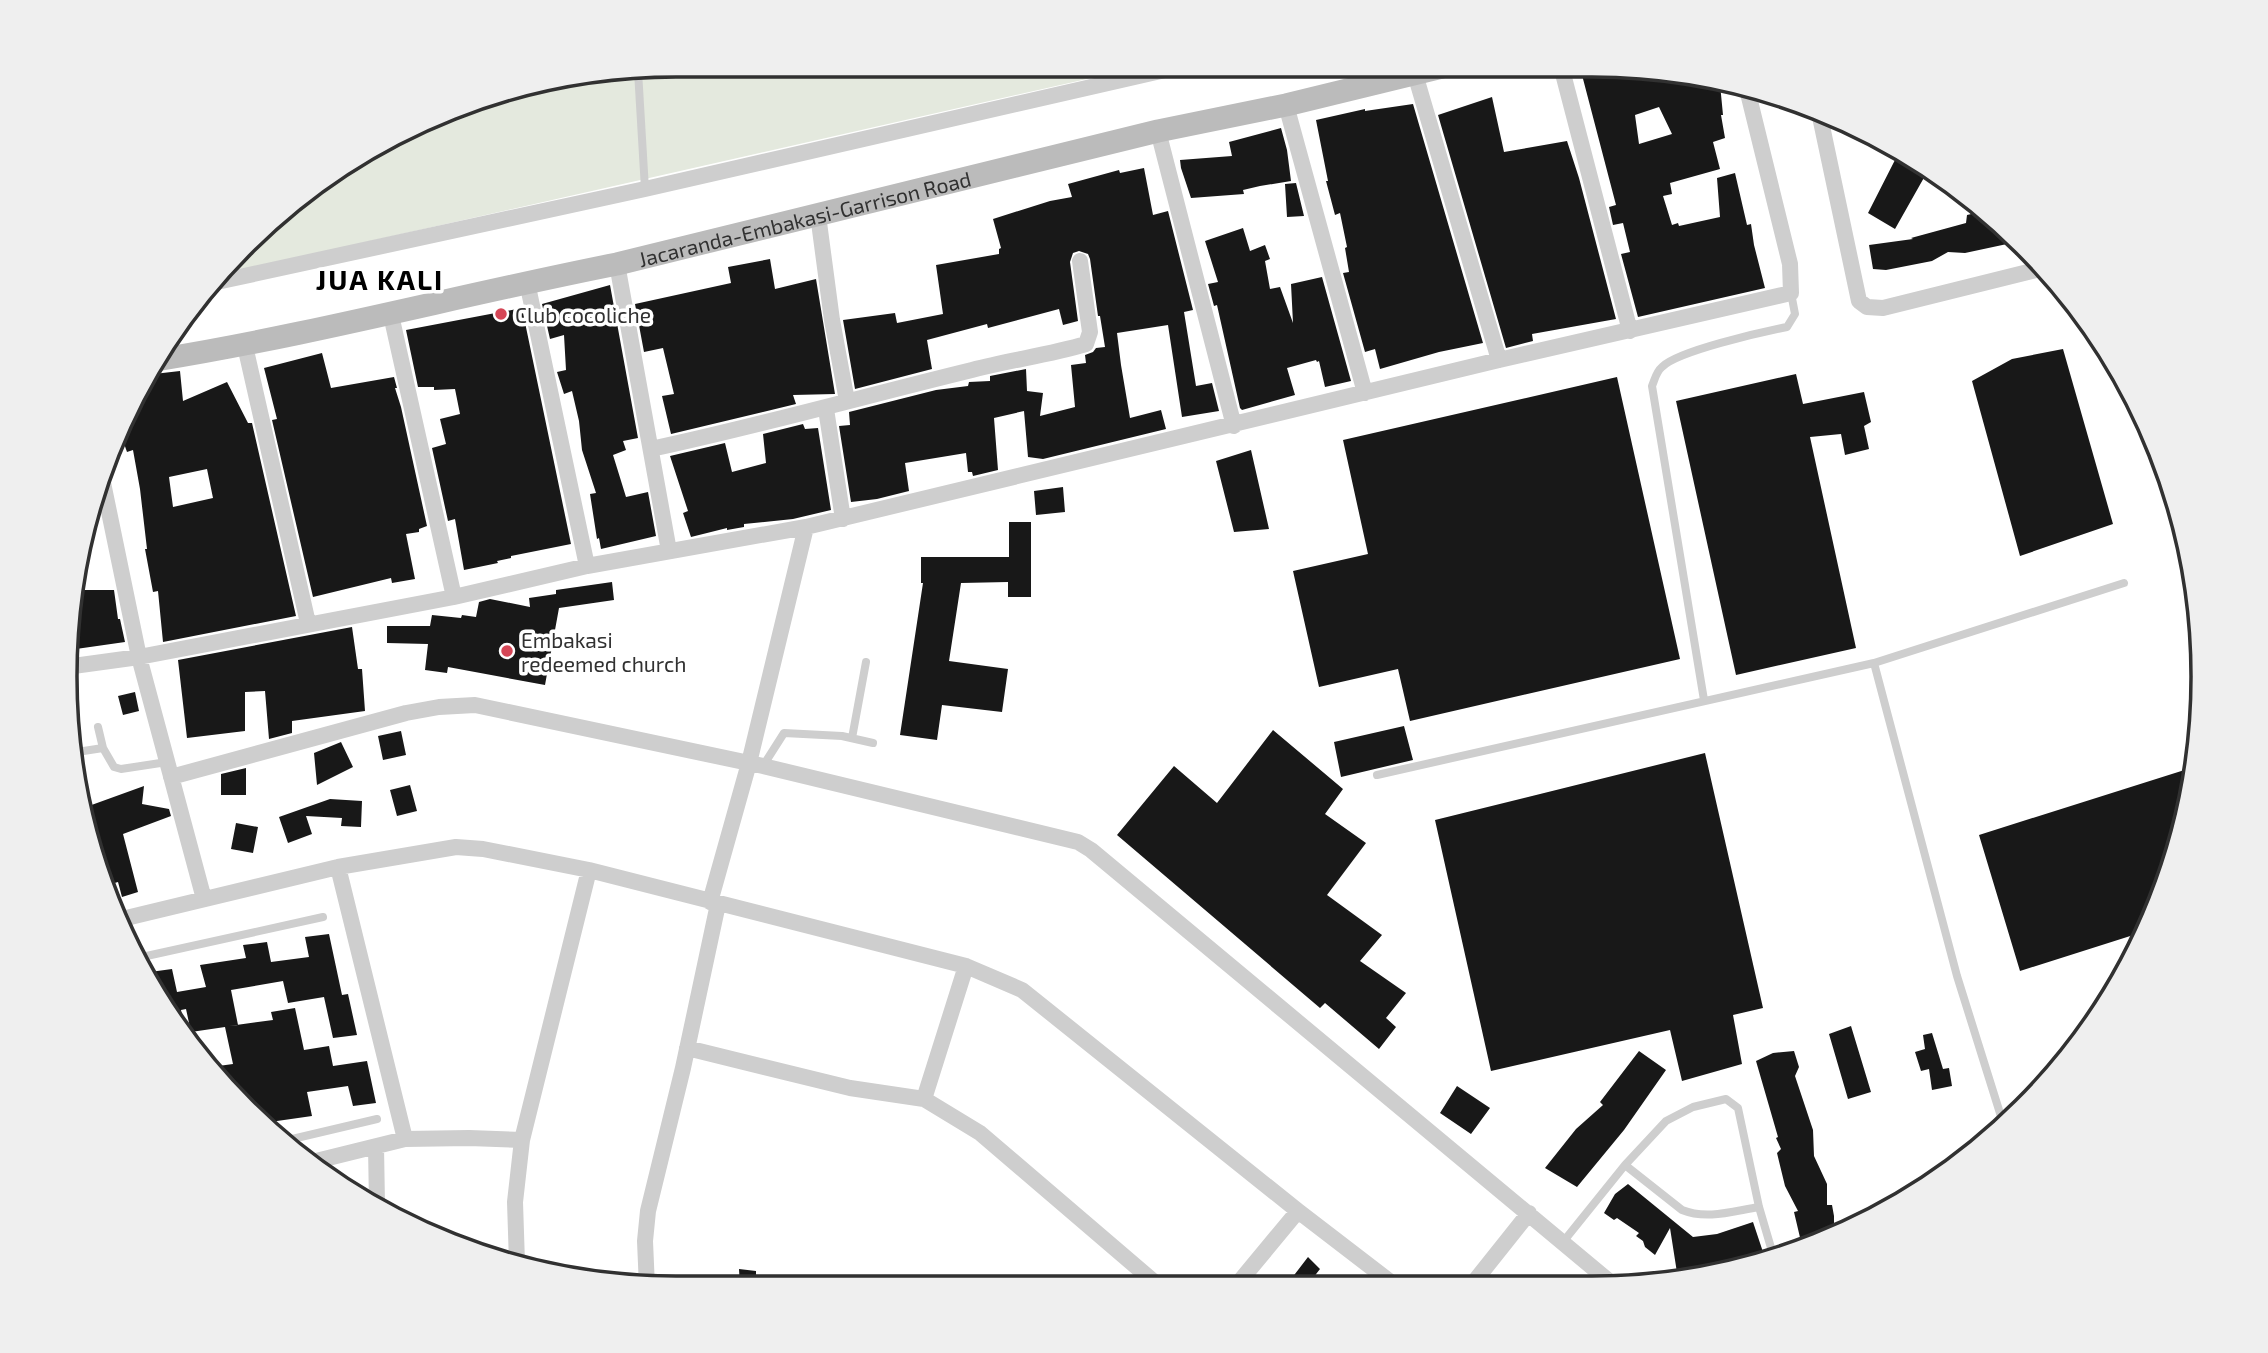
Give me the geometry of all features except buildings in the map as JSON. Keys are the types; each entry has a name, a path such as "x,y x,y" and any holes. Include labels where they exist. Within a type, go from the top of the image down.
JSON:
{"street":[{"path":"226,281 1135,77"},
{"name":"Jacaranda-Embakasi-Garrison Road","path":"169,358 245,346 617,264 1158,131 1286,105 1403,77"},
{"path":"1416,77 1499,360"},
{"path":"1564,77 1630,331"},
{"path":"77,665 139,657 454,597 587,566 843,519 1499,360 1791,293 1790,264 1749,98"},
{"path":"1286,105 1366,393"},
{"path":"1821,123 1859,301 1867,307 1883,308 2031,270"},
{"path":"1158,131 1234,426"},
{"path":"818,215 832,320 847,401"},
{"path":"651,449 741,430 973,369 1086,344 1090,332 1080,261"},
{"path":"617,264 669,551"},
{"path":"527,282 587,566"},
{"path":"391,315 454,597"},
{"path":"245,346 308,624"},
{"path":"826,409 843,519"},
{"path":"104,499 139,657 204,899"},
{"path":"646,1275 645,1241 648,1211 687,1048 714,903 756,764 806,527"},
{"path":"169,770 406,713 439,707 475,705 756,764 1078,842 1603,1276"},
{"path":"128,918 338,867 456,847 483,849 589,870 966,966 1022,990 1383,1276"},
{"path":"338,867 405,1139"},
{"path":"517,1255 515,1202 522,1140 589,870"},
{"path":"924,1099 966,966"},
{"path":"687,1048 850,1088 924,1099 980,1133 1147,1276"},
{"path":"322,1159 405,1139 522,1140"},
{"path":"376,1146 377,1196"},
{"path":"1244,1276 1298,1211"},
{"path":"1479,1276 1529,1213"}],"lane":[{"path":"638,78 645,189"},
{"path":"1704,700 1653,386 1656,374 1663,365 1682,355 1787,327 1795,314 1791,293"},
{"path":"1377,775 1874,663 2124,583"},
{"path":"852,738 866,662"},
{"path":"1874,663 1958,976 2000,1114"},
{"path":"98,727 103,748 114,766 121,769 169,770"},
{"path":"756,764 784,733 842,736 873,743"},
{"path":"82,751 103,748"},
{"path":"146,956 323,917"},
{"path":"1563,1242 1625,1165 1666,1121 1693,1107 1726,1099 1738,1108 1770,1248"},
{"path":"295,1138 377,1119"},
{"path":"1625,1165 1682,1210 1693,1214 1706,1216 1759,1207"}],"shaded area":[{"path":"1096,77 235,272 281,226 343,178 377,157 447,123 521,97 598,82 637,78"}],"place":[{"name":"Club cocoliche","path":"501,314"},
{"name":"Embakasi redeemed church","path":"507,651"}],"district":[{"name":"JUA KALI","path":"380,279"}]}
